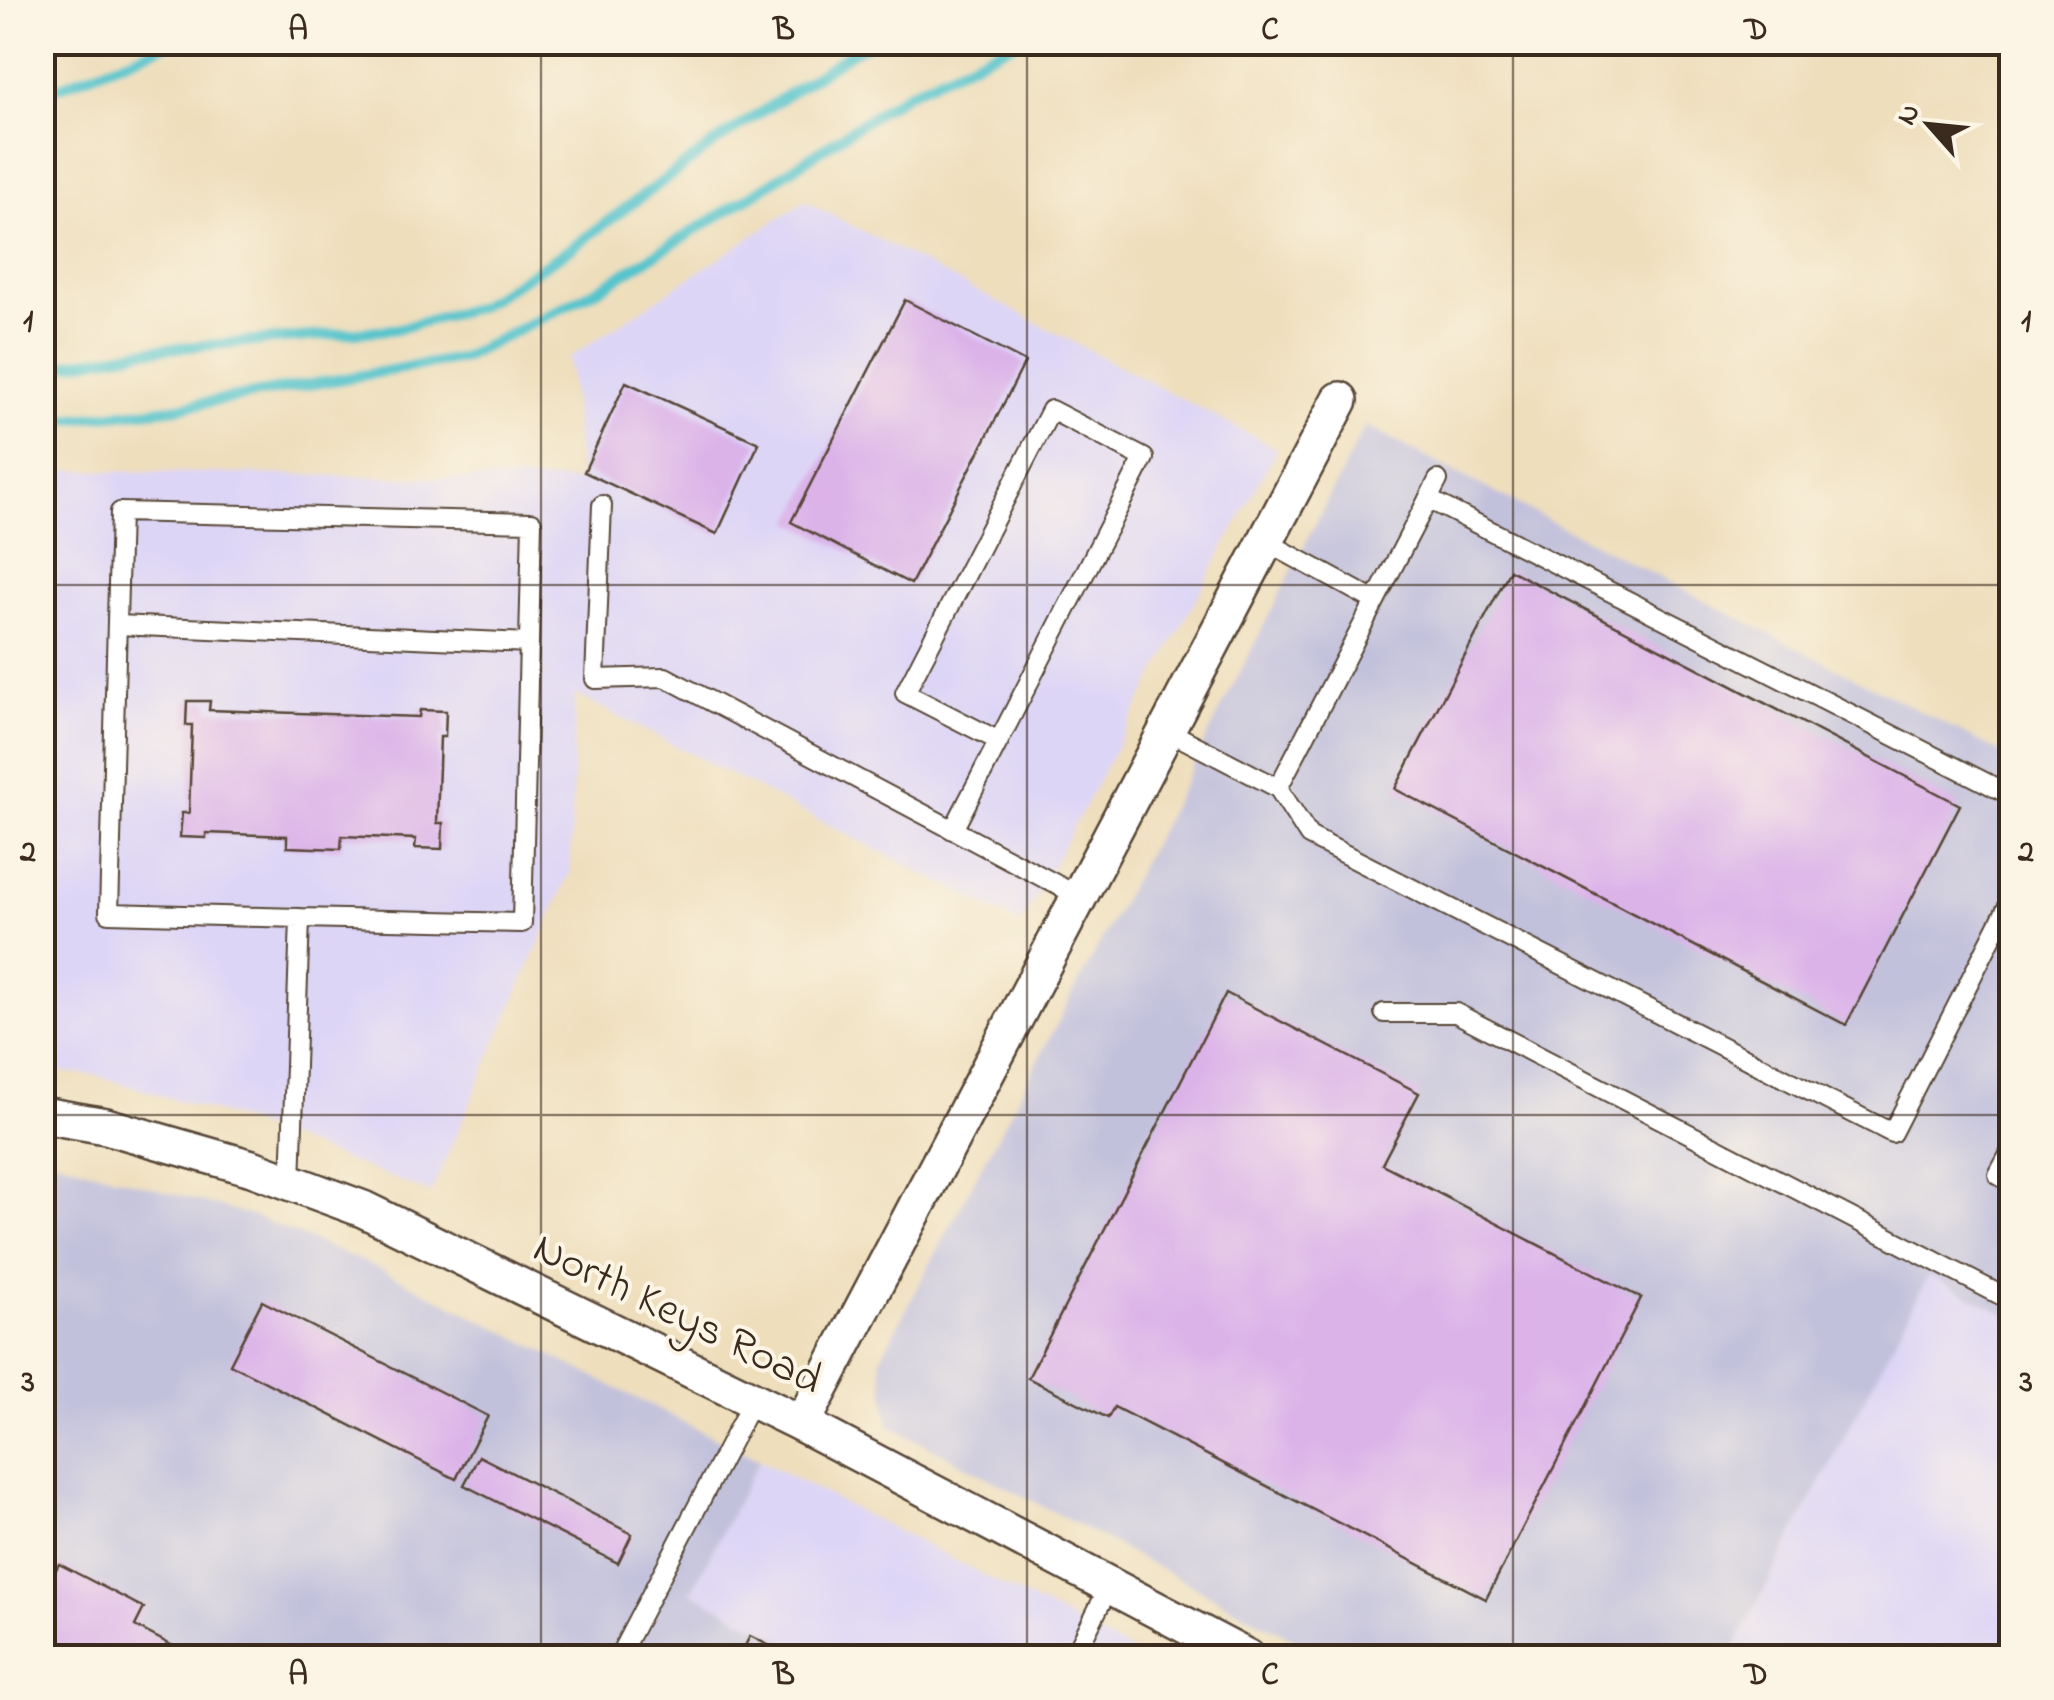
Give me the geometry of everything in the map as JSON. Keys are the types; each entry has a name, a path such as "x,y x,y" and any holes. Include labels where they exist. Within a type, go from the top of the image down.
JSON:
{"street":[{"path":"802,1424 1340,400"},
{"name":"North Keys Road","path":"42,1115 106,1126 363,1209 802,1424 1248,1658"}],"lane":[{"path":"953,830 999,741 1144,458 1051,410 905,693 999,741"},
{"path":"1278,788 1438,480"},
{"path":"1428,499 2012,796"},
{"path":"602,505 595,679 665,676 1078,896"},
{"path":"120,512 532,522 522,924 109,913 117,625 120,512"},
{"path":"1266,541 1375,601"},
{"path":"117,625 529,643"},
{"path":"1166,730 1278,788 1309,836 1892,1133 2012,898"},
{"path":"292,1183 300,918"},
{"path":"1384,1013 1456,1012 2012,1301"},
{"path":"2012,1149 1998,1175 2012,1183"},
{"path":"618,1658 754,1400"},
{"path":"1073,1658 1110,1585"}],"shaded area":[{"path":"805,201 1277,449 1021,924 575,694 570,872 431,1193 233,1117 95,1075 43,1070 42,473 61,470 580,481 569,358"},
{"path":"1365,426 2011,758 2011,1317 1929,1275 1729,1657 1327,1657 889,1425 880,1359 1167,816"},
{"path":"42,1156 258,1218 382,1270 759,1460 691,1592 798,1648 793,1657 43,1657"},
{"path":"1929,1274 2011,1317 2011,1657 1729,1658"},
{"path":"759,1460 1142,1657 793,1657 798,1648 691,1592"}],"building":[{"path":"905,300 1025,362 911,584 791,522"},
{"path":"626,382 759,443 717,534 584,472"},
{"path":"1510,570 1960,805 1846,1025 1395,789"},
{"path":"187,701 210,701 209,710 419,717 420,710 446,711 445,737 440,737 437,823 443,823 442,849 415,848 416,839 342,836 341,849 287,847 287,836 206,833 206,838 180,837 182,813 189,813 192,725 186,725"},
{"path":"1226,993 1419,1093 1382,1164 1641,1298 1486,1599 1114,1407 1108,1418 1028,1378"},
{"path":"262,1301 488,1416 456,1479 230,1364"},
{"path":"479,1456 632,1534 618,1563 464,1485"},
{"path":"59,1564 144,1608 135,1626 196,1658 42,1658 42,1595"},
{"path":"750,1636 784,1653 782,1658 739,1658"}],"waterway":[{"path":"42,94 172,42"},
{"path":"42,369 141,351 397,329 478,307 573,247 716,142 873,42"},
{"path":"42,422 175,408 462,358 599,289 906,94 1015,42"}]}
